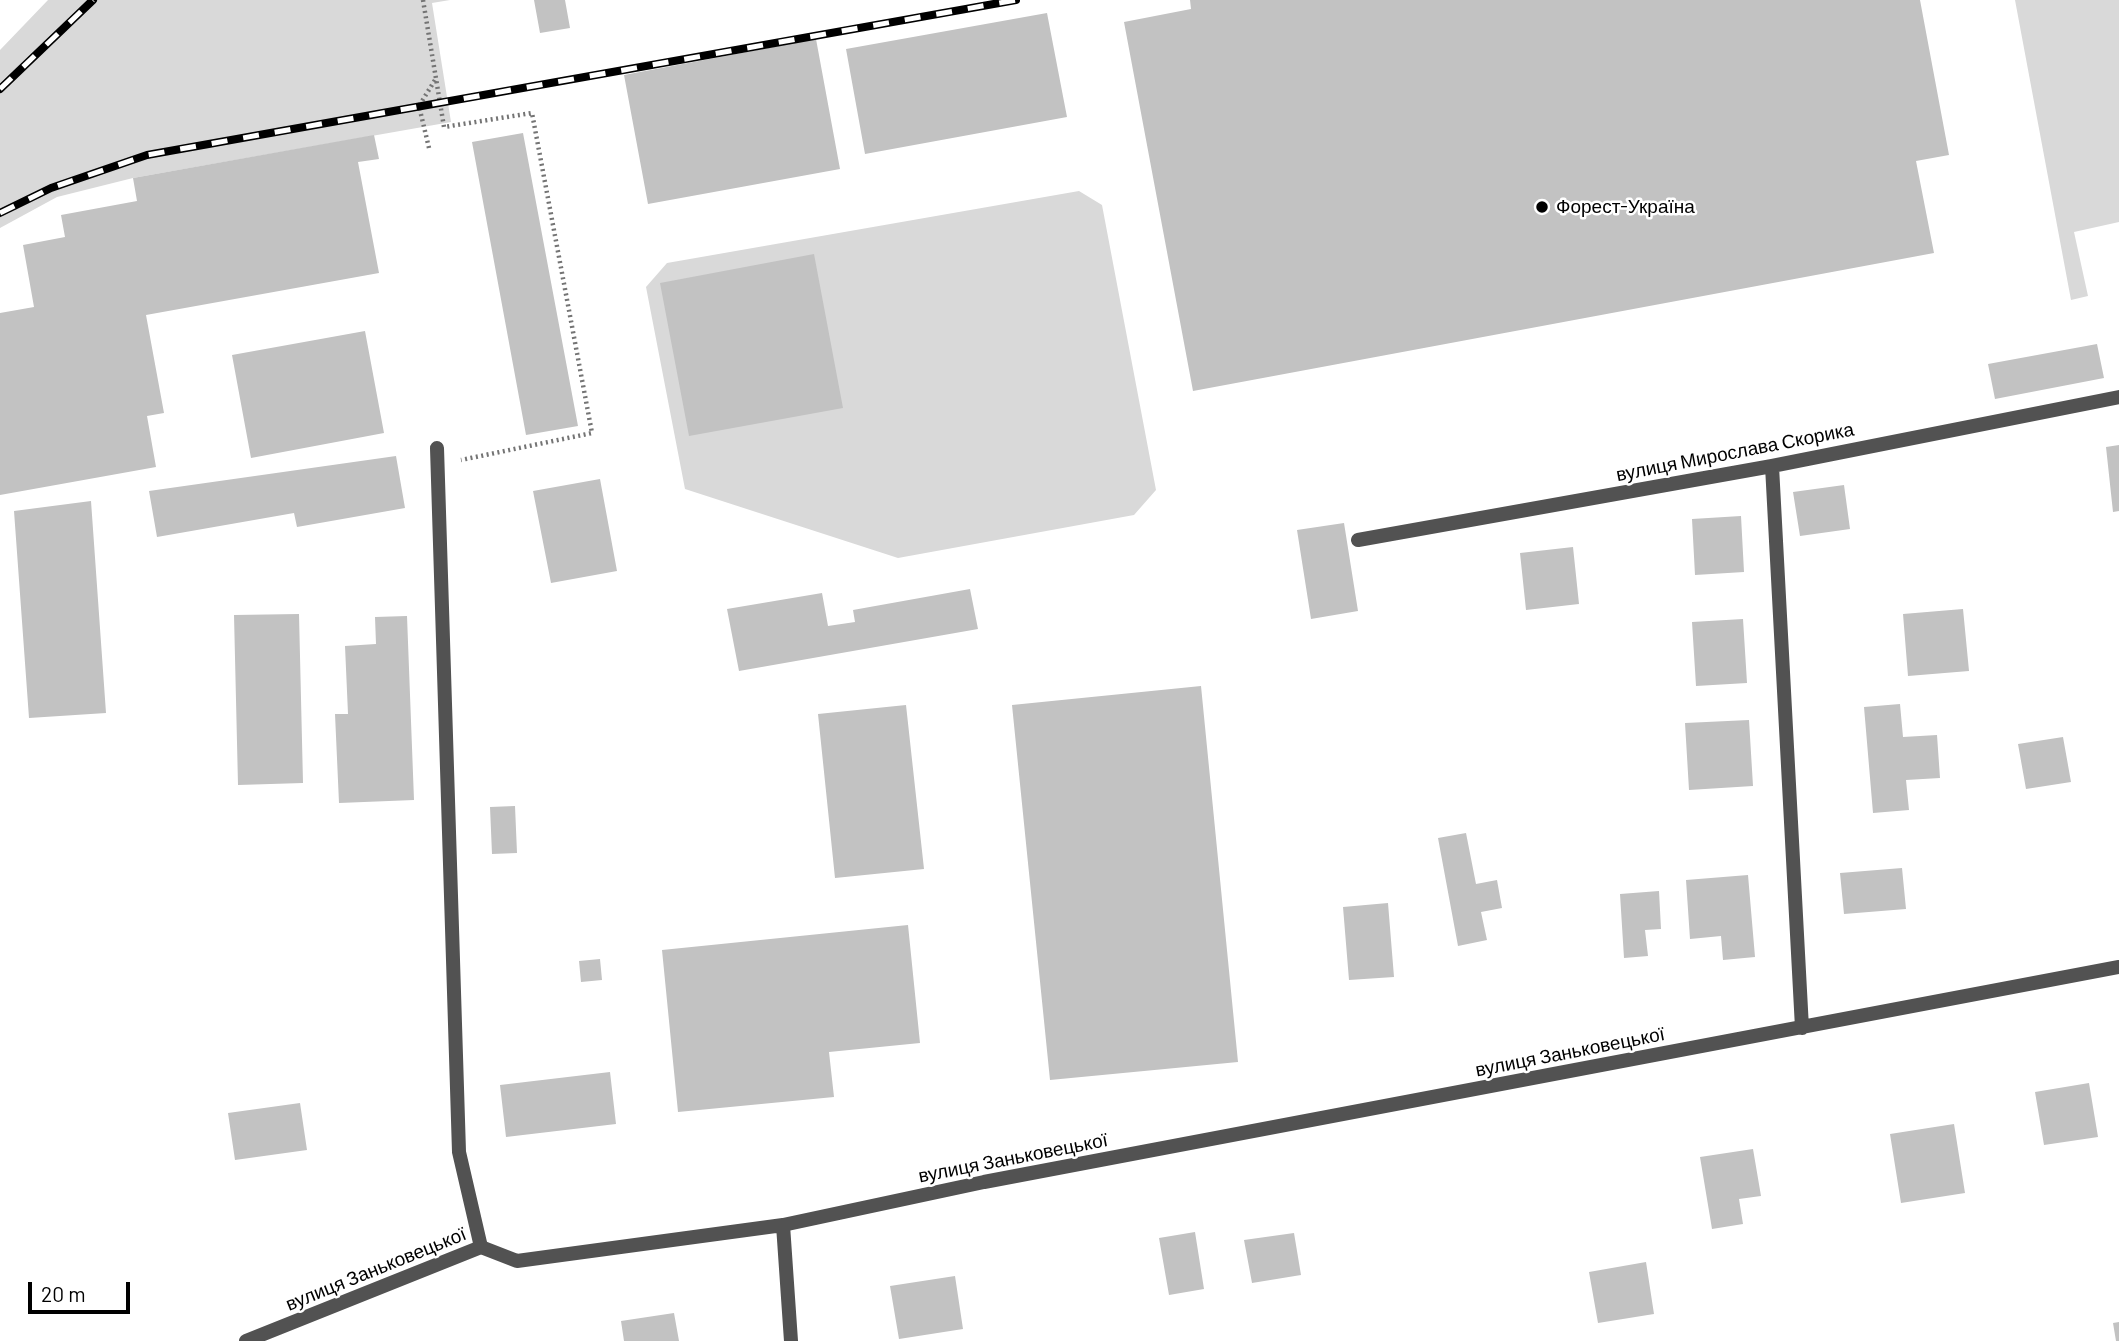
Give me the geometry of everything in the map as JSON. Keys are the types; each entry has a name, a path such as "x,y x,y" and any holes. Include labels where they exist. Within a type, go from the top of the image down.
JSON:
{"street":[{"name":"вулиця Мирослава Скорика","path":"1358,540 1772,466 2119,397"},
{"path":"437,447 459,1152 481,1247"},
{"path":"1772,466 1802,1028"},
{"name":"вулиця Заньковецької","path":"246,1341 481,1247 517,1261 783,1225 984,1182 2119,967"},
{"path":"783,1225 791,1341"}],"path":[{"path":"423,0 443,127 532,113 592,433 437,465"},
{"path":"429,148 419,106 436,79"}],"shaded area":[{"path":"48,0 450,0 432,3 451,122 133,178 57,197 0,228 0,50"},
{"path":"2015,0 2119,0 2119,222 2074,232 2088,296 2071,300"},
{"path":"1079,191 1102,205 1156,490 1134,515 898,558 685,489 646,287 667,263"}],"building":[{"path":"534,0 565,0 570,28 540,33"},
{"name":"Форест-Україна","path":"1190,0 1920,0 1949,155 1916,161 1934,253 1193,391 1124,22 1191,9"},
{"path":"1047,13 1067,117 865,154 846,49"},
{"path":"816,39 840,169 648,204 624,75"},
{"path":"523,133 578,426 526,435 472,142"},
{"path":"374,135 379,159 358,162 379,273 146,315 164,413 147,416 156,467 0,495 0,313 34,307 23,245 65,237 61,215 137,201 133,178"},
{"path":"814,254 843,408 689,436 660,283"},
{"path":"365,331 384,433 251,458 232,355"},
{"path":"2097,344 2104,378 1995,399 1988,364"},
{"path":"2119,445 2119,511 2113,512 2106,447"},
{"path":"396,456 405,508 297,527 294,513 157,537 149,491"},
{"path":"600,479 617,571 551,583 533,491"},
{"path":"1844,485 1850,529 1800,536 1793,492"},
{"path":"91,501 106,713 29,718 14,511"},
{"path":"1741,516 1744,572 1695,575 1692,519"},
{"path":"1344,523 1358,611 1311,619 1297,530"},
{"path":"1573,547 1579,604 1526,610 1520,553"},
{"path":"970,589 978,629 739,671 727,609 822,593 828,626 855,622 853,610"},
{"path":"1963,609 1969,671 1908,676 1903,614"},
{"path":"299,614 303,783 238,785 234,615"},
{"path":"407,616 414,800 339,803 335,714 348,714 345,646 376,644 375,617"},
{"path":"1743,619 1747,683 1696,686 1692,622"},
{"path":"1201,686 1238,1062 1050,1080 1012,705"},
{"path":"1900,704 1903,737 1937,735 1940,778 1906,780 1909,810 1873,813 1864,707"},
{"path":"906,705 924,869 835,878 818,714"},
{"path":"1749,720 1753,786 1689,790 1685,723"},
{"path":"2063,737 2071,782 2026,789 2018,744"},
{"path":"515,806 517,853 492,854 490,807"},
{"path":"1466,833 1476,884 1497,880 1502,908 1481,912 1487,940 1458,946 1438,838"},
{"path":"1902,868 1906,909 1844,914 1840,873"},
{"path":"1748,875 1755,957 1723,960 1721,936 1690,939 1686,880"},
{"path":"1659,891 1661,929 1645,930 1648,956 1624,958 1620,894"},
{"path":"1388,903 1394,977 1349,980 1343,907"},
{"path":"908,925 920,1043 829,1052 834,1097 678,1112 662,950"},
{"path":"600,959 602,980 581,982 579,961"},
{"path":"610,1072 616,1124 506,1137 500,1085"},
{"path":"2089,1083 2098,1137 2044,1145 2035,1092"},
{"path":"300,1103 307,1150 235,1160 228,1113"},
{"path":"1954,1124 1965,1193 1901,1203 1890,1134"},
{"path":"1753,1149 1761,1196 1739,1199 1743,1224 1712,1229 1700,1157"},
{"path":"1195,1232 1204,1289 1169,1295 1159,1238"},
{"path":"1294,1233 1301,1275 1252,1283 1244,1240"},
{"path":"1646,1262 1654,1314 1598,1323 1589,1272"},
{"path":"955,1276 963,1329 899,1339 890,1286"},
{"path":"674,1313 679,1341 624,1341 621,1321"},
{"path":"2119,1322 2119,1341 2116,1341 2113,1323"}],"railway":[{"path":"0,89 93,0"},
{"path":"0,213 51,188 147,155 1016,0"}],"place":[{"name":"Форест-Україна","path":"1542,207"}]}
